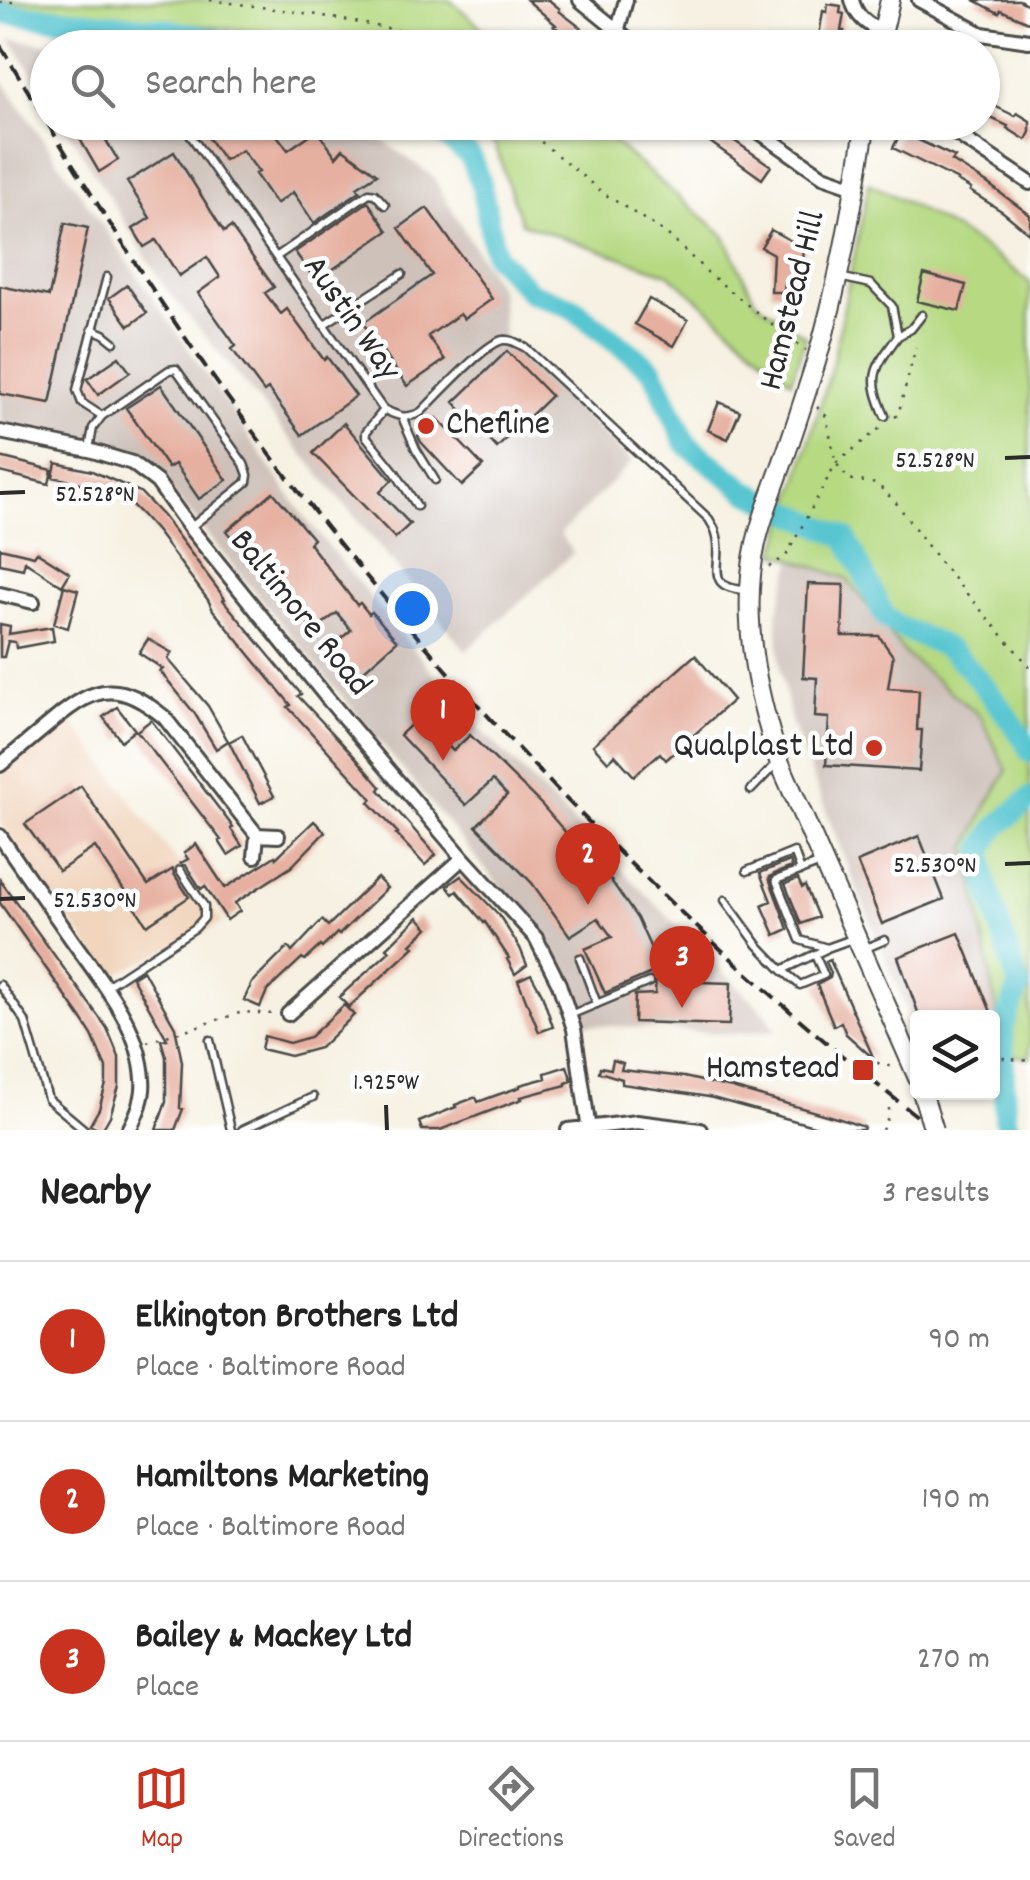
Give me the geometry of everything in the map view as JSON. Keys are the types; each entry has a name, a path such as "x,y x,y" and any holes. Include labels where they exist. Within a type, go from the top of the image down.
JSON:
{"main road":[{"path":"882,30 890,0"},
{"name":"Hamstead Hill","path":"863,140 838,276 816,360 761,523 751,584 754,668 779,761 910,1060"},
{"path":"925,1100 934,1130"}],"street":[{"path":"580,0 615,30"},
{"path":"618,30 626,0"},
{"path":"852,0 857,14 872,30"},
{"path":"918,0 974,30"},
{"path":"1000,37 1028,41"},
{"path":"771,140 823,176 855,186"},
{"path":"965,140 1030,184"},
{"name":"Baltimore Road","path":"0,432 132,463 158,482 190,528 328,698 536,938 559,984 576,1040 589,1128"},
{"path":"0,594 33,602"},
{"path":"0,765 76,702 92,694 126,694 146,702 164,717 257,835 256,856"},
{"path":"257,835 278,836"},
{"path":"0,836 105,987 131,1032 144,1084 130,1130"},
{"path":"288,1014 464,858"},
{"path":"568,1130 637,1122 700,1130"}],"lane":[{"name":"Austin Way","path":"194,140 384,410 402,418 421,412 486,349 513,340 708,519 718,535 716,570 721,583 731,590 751,584"},
{"path":"276,257 368,193 376,194 385,205"},
{"path":"323,324 402,274"},
{"path":"838,276 872,284 892,306 898,336"},
{"path":"102,416 82,403 77,390 106,277"},
{"path":"885,416 874,375 898,336 912,329 922,315"},
{"path":"92,329 114,342"},
{"path":"89,450 93,428 102,416 176,369 248,475 246,482 190,528"},
{"path":"384,410 366,436 418,506"},
{"path":"402,418 436,480"},
{"path":"751,790 779,761"},
{"path":"747,871 794,852 801,870"},
{"path":"824,862 776,880 800,940 827,948"},
{"path":"105,987 195,928 204,918 204,906 180,870"},
{"path":"725,900 758,945 800,985 824,974 815,954"},
{"path":"782,970 827,948 885,940"},
{"path":"580,958 597,1004"},
{"path":"569,1016 649,982"},
{"path":"0,985 25,1021 48,1100 85,1130"},
{"path":"210,1040 231,1130"},
{"path":"242,1130 312,1097"}],"path":[{"path":"210,0 397,30"},
{"path":"0,2 14,1"},
{"path":"539,140 603,192 667,234 707,272 808,350"},
{"path":"751,584 786,556 836,462 898,414 916,348"},
{"path":"816,406 826,416 836,462 848,479 877,484 897,504 942,566 1030,667"},
{"path":"136,1046 243,1012 288,1014"},
{"path":"1000,1058 1030,1061"},
{"path":"867,1060 910,1074"},
{"path":"882,1130 889,1116 889,1100"}],"shaded area":[{"path":"10,38 30,41 30,70"},
{"path":"0,77 30,120 30,140 44,140 306,519 477,726 768,1016 775,1030 731,1034 581,1024 568,984 542,937 161,479 133,459 0,428"},
{"path":"74,140 382,140 432,176 500,290 504,339 632,462 560,534 573,553 466,651 166,289"},
{"path":"793,559 845,578 906,655 981,717 1007,771 967,848 996,1010 910,1010 910,1018 792,724 780,669 777,614"},
{"path":"68,716 223,923 111,977 0,824 0,772"}],"green space":[{"path":"0,0 450,0 484,30 241,30 0,4"},
{"path":"487,140 611,140 724,235 755,300 806,337 791,381 669,274 521,223 495,144"},
{"path":"869,183 973,241 1030,283 1030,1058 1005,1054 1000,1010 997,1010 967,848 1007,771 981,717 906,655 846,578 776,553 832,366"}],"building":[{"path":"527,0 549,0 584,30 559,30"},
{"path":"974,0 1019,0 1030,6 1030,23 1001,10 999,13"},
{"path":"828,4 841,6 841,30 820,30 823,11 827,12"},
{"path":"1000,109 1030,121 1026,140 1007,128 1000,122"},
{"path":"80,140 106,140 118,160 99,172"},
{"path":"210,140 280,140 288,150 302,140 324,140 336,157 343,149 377,174 314,223 293,192 276,204 242,150 224,160"},
{"path":"707,140 733,140 771,166 762,179"},
{"path":"897,140 918,140 955,157 952,161 1030,215 1030,234 958,180 893,148"},
{"path":"174,152 224,232 231,227 274,287 265,293 281,314 287,309 356,396 302,435 232,349 236,346 198,293 220,277 207,257 179,276 156,240 144,247 133,229 150,218 127,182"},
{"path":"368,202 388,231 316,281 295,252"},
{"path":"427,208 492,299 464,319 460,314 428,336 445,360 407,386 363,323 432,275 399,228"},
{"path":"65,223 88,228 50,403 0,394 0,286 49,296"},
{"path":"771,230 804,248 801,284 785,283 784,292 771,292 773,254 761,247"},
{"path":"924,274 966,285 959,311 917,301"},
{"path":"127,285 147,313 129,326 109,298"},
{"path":"649,299 688,320 674,346 635,324"},
{"path":"507,351 551,396 497,448 454,402"},
{"path":"119,357 130,372 98,395 87,379"},
{"path":"161,385 227,480 199,499 175,464 168,468 126,408"},
{"path":"719,402 740,411 728,439 708,430"},
{"path":"437,418 483,466 462,486 418,436"},
{"path":"344,423 392,480 380,492 410,524 395,538 313,453"},
{"path":"0,457 52,470 49,484 0,472"},
{"path":"56,463 92,471 140,492 163,516 223,600 301,694 298,696 355,757 436,855 425,865 396,834 369,802 372,799 288,707 291,705 141,514 112,495 53,477"},
{"path":"273,492 313,539 309,543 357,605 360,603 369,614 372,612 397,641 353,680 328,650 351,630 337,613 313,631 277,583 227,531"},
{"path":"0,548 34,556 37,552 70,573 62,586 25,561 23,569 0,564"},
{"path":"808,584 844,585 842,636 879,636 893,656 888,688 919,690 919,771 826,765 829,718 815,717 817,678 803,677"},
{"path":"64,586 78,590 68,628 54,624"},
{"path":"0,624 10,626 9,634 52,627 54,641 16,648 15,642 8,641 4,657 0,657"},
{"path":"148,639 172,653 168,659 208,706 228,741 216,749 195,714 160,671 163,669 139,653"},
{"path":"695,655 733,700 666,760 660,753 634,776 615,755 608,762 593,745"},
{"path":"117,707 135,730 121,741 103,717"},
{"path":"420,716 453,751 470,735 541,804 587,857 592,853 637,918 666,981 731,983 729,1025 634,1022 635,995 655,994 656,971 605,993 585,949 612,937 598,918 570,936 532,883 476,826 507,795 493,780 466,805 400,735"},
{"path":"151,720 233,827 242,846 228,855 221,840 137,731"},
{"path":"242,735 274,796 260,803 229,742"},
{"path":"81,786 148,885 173,869 189,897 147,925 95,847 59,871 25,824"},
{"path":"314,821 325,832 291,867 235,903 240,911 227,920 205,886 201,889 181,863 188,859 184,853 196,844 225,888 276,858"},
{"path":"919,836 944,899 882,924 857,862"},
{"path":"790,861 792,867 769,878 788,929 775,935 762,905 771,901 760,873"},
{"path":"461,876 499,915 520,948 527,965 515,974 485,922 457,891 453,894 447,886"},
{"path":"377,878 387,888 339,935 305,960 302,958 267,991 260,1007 244,1000 252,983 288,947 292,952 322,920 328,926"},
{"path":"798,879 818,917 801,924 785,884"},
{"path":"0,880 107,1028 119,1057 119,1086 102,1130 90,1125 99,1109 106,1068 92,1035 0,903"},
{"path":"418,917 428,928 411,944 414,947 349,1007 339,997 390,951 387,948"},
{"path":"959,933 990,1010 917,1010 898,957"},
{"path":"830,960 874,1059 846,1034 841,1022 834,1026 817,985 830,978 826,962"},
{"path":"143,970 175,1027 182,1062 183,1109 175,1130 156,1130 166,1102 166,1057 161,1040 167,1039 132,977"},
{"path":"531,974 553,1027 539,1032 518,980"},
{"path":"344,1005 354,1015 320,1048 290,1056 261,1049 264,1036 289,1043 310,1037"},
{"path":"613,1060 623,1063 621,1070 684,1077 732,1088 864,1127 828,1130 709,1097 622,1084 622,1079 599,1072 600,1067 611,1069"},
{"path":"567,1066 572,1081 566,1085 521,1097 440,1130 422,1130 419,1122 455,1105 476,1097 478,1102 546,1078 545,1073"}],"waterway":[{"path":"0,13 171,30"},
{"path":"450,140 470,156 481,183 495,255 530,292 571,307 653,370 686,444 748,492 846,538 884,615 955,655 991,696 1030,751"},
{"path":"1010,1130 1005,1119 1003,1027 1019,987 985,878 983,849 995,829 1030,798"}],"railway":[{"path":"0,45 30,94"},
{"path":"59,140 203,363 312,509 429,650 553,785 683,914 806,1025 935,1130"}],"place":[{"name":"Chefline","path":"426,426"},
{"name":"Qualplast Ltd","path":"874,748"},
{"name":"Elkington Brothers Ltd","path":"443,761"},
{"name":"Hamiltons Marketing","path":"588,905"},
{"name":"Bailey & Mackey Ltd","path":"682,1008"},
{"name":"Hamstead","path":"863,1070"}]}
